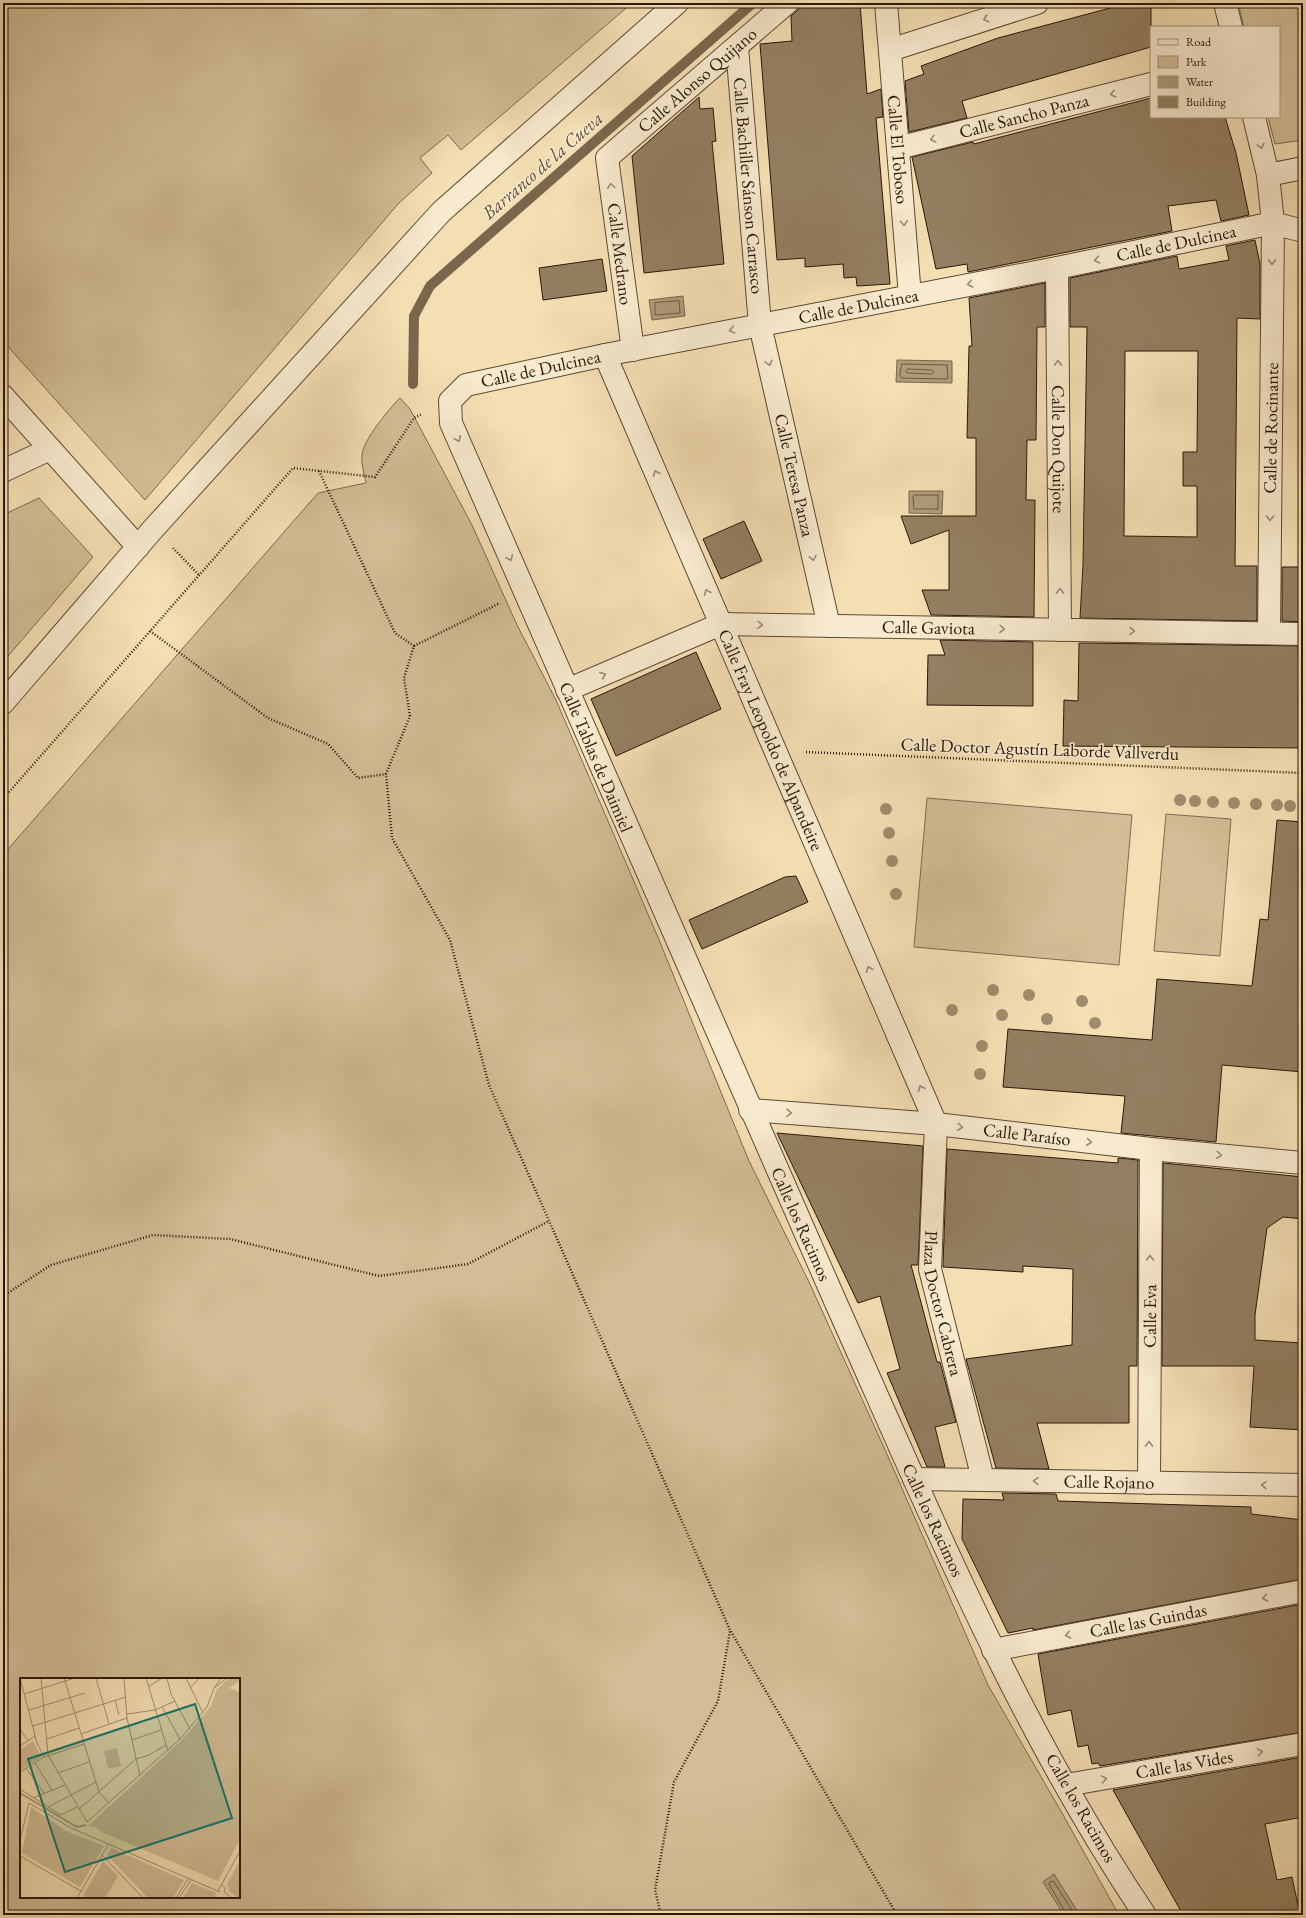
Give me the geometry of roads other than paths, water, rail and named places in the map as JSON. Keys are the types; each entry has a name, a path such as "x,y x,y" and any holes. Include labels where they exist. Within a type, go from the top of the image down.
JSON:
{"street":[{"path":"3,703 138,547 441,212 678,3"},
{"name":"Calle Alonso Quijano","path":"607,158 787,3"},
{"name":"Calle El Toboso","path":"886,3 910,296"},
{"path":"890,50 1036,3"},
{"path":"1225,3 1231,26"},
{"name":"Calle Bachiller Sánson Carrasco","path":"737,47 760,325"},
{"name":"Calle Sancho Panza","path":"898,148 1150,84"},
{"name":"Calle de Rocinante","path":"1254,118 1268,175 1273,223 1269,634"},
{"name":"Calle Medrano","path":"607,158 632,350"},
{"path":"1268,175 1303,168"},
{"path":"1273,223 1303,231"},
{"name":"Calle de Dulcinea","path":"450,401 466,385 605,355 1057,268 1273,223"},
{"name":"Calle Don Quijote","path":"1057,268 1060,630"},
{"name":"Calle Teresa Panza","path":"760,325 829,626"},
{"name":"Calle Fray Leopoldo de Alpandeire","path":"605,355 936,1124"},
{"path":"3,396 138,547"},
{"name":"Calle Tablas de Daimiel","path":"450,401 451,423 750,1110"},
{"path":"3,471 50,449"},
{"name":"Calle Gaviota","path":"568,690 721,624 1303,634"},
{"name":"Calle Paraíso","path":"750,1110 936,1124 1151,1149 1303,1163"},
{"name":"Calle los Racimos","path":"750,1110 914,1479 993,1650 1066,1785 1145,1915"},
{"name":"Plaza Doctor Cabrera","path":"936,1124 930,1269 983,1480"},
{"name":"Calle Eva","path":"1149,1483 1151,1149"},
{"name":"Calle Rojano","path":"914,1479 1303,1485"},
{"name":"Calle las Guindas","path":"993,1650 1303,1591"},
{"name":"Calle las Vides","path":"1066,1785 1303,1744"}],"water":[{"path":"683,296 685,316 652,320 649,300"},
{"path":"897,360 952,361 952,383 896,382"},
{"path":"909,491 943,491 942,514 909,513"},
{"path":"1054,1874 1080,1915 1064,1915 1043,1882"}],"waterway":[{"name":"Barranco de la Cueva","path":"413,384 414,316 430,286 753,3"}]}
